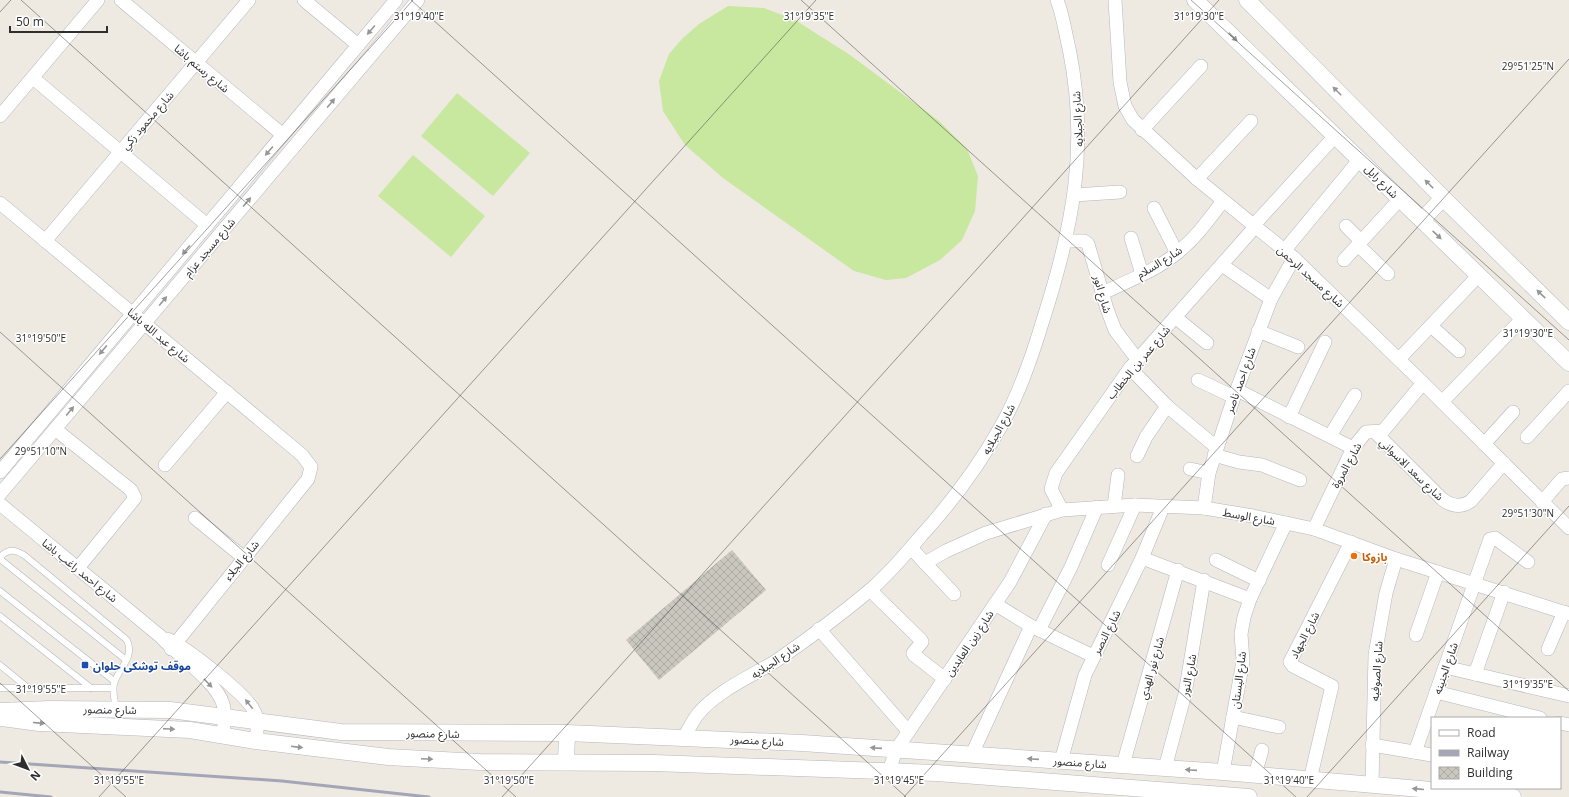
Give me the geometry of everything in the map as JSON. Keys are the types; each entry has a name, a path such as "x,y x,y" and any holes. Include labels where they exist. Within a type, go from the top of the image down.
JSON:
{"street":[{"path":"0,116 98,0"},
{"name":"شارع رستم باشا","path":"121,0 283,135"},
{"name":"شارع محمود زكي","path":"45,241 249,0"},
{"path":"304,0 358,45"},
{"name":"شارع مسجد عزام","path":"0,472 396,0"},
{"name":"شارع مسجد عزام","path":"0,494 418,0"},
{"name":"شارع الجبلايه","path":"684,736 697,715 714,699 775,661 870,590 911,548 944,510 970,476 1001,427 1019,389 1033,353 1066,241 1074,195 1078,153 1078,115 1074,74 1057,0"},
{"name":"شارع مسجد الرحمن","path":"1115,0 1120,82 1128,114 1142,130 1197,179 1289,254 1424,383 1569,528"},
{"name":"شارع رايل","path":"1195,0 1569,363"},
{"path":"1247,0 1443,198 1569,322"},
{"path":"1142,130 1201,66"},
{"path":"33,78 207,225"},
{"path":"1197,179 1251,120"},
{"name":"شارع عمر بن الخطاب","path":"1062,510 1051,489 1053,477 1134,364 1222,265 1254,226 1335,136"},
{"name":"شارع احمد ناصر","path":"1204,508 1209,473 1215,451 1258,331 1289,254 1360,159"},
{"path":"1074,195 1120,192"},
{"path":"1344,260 1400,198"},
{"path":"1422,220 1443,198"},
{"name":"شارع السلام","path":"1103,293 1142,274 1177,253 1204,226 1223,201"},
{"name":"شارع عبد الله باشا","path":"0,203 302,455 309,463 311,471"},
{"path":"1154,208 1177,253"},
{"path":"1346,226 1359,243 1388,274"},
{"path":"1131,238 1142,274"},
{"name":"شارع انور","path":"1066,241 1084,241 1088,244 1115,330 1134,364 1167,406 1215,451"},
{"path":"1222,265 1271,299"},
{"path":"1399,359 1479,275"},
{"path":"1175,317 1207,344"},
{"path":"1442,402 1523,318"},
{"path":"1431,326 1459,351"},
{"path":"1258,331 1298,347"},
{"path":"1289,417 1325,342"},
{"path":"1198,380 1289,417 1353,448"},
{"name":"شارع المروة","path":"1314,530 1353,448 1366,432 1383,431 1424,383"},
{"path":"1527,437 1569,391"},
{"path":"165,465 227,392"},
{"path":"1330,436 1355,395"},
{"path":"1137,456 1146,437 1167,406"},
{"path":"1484,444 1513,412"},
{"path":"55,429 131,490 135,498 78,568"},
{"name":"شارع سعد الاسواني","path":"1375,432 1442,499 1454,505 1466,504 1471,501 1504,463"},
{"path":"1215,451 1239,462 1262,465 1300,480"},
{"path":"1190,469 1209,473"},
{"name":"شارع الجلاء","path":"173,645 243,557 305,483 311,471"},
{"path":"1114,506 1118,475"},
{"path":"1542,502 1562,478 1569,478"},
{"name":"شارع احمد راغب باشا","path":"0,504 160,636 173,645 196,656 246,699 255,711 257,721 256,741"},
{"path":"1108,565 1135,505"},
{"name":"شارع الوسط","path":"926,563 946,551 986,533 1062,510 1135,505 1204,508 1286,523 1314,530 1352,542 1396,559 1504,592 1566,613"},
{"name":"شارع النصر","path":"1061,761 1080,692 1093,656 1142,558 1163,506"},
{"path":"972,754 1035,628 1071,567 1097,507"},
{"name":"شارع زين العابدين","path":"889,771 896,750 945,679 1023,559 1046,514"},
{"path":"195,518 243,557"},
{"name":"شارع البستان","path":"1223,772 1243,661 1241,634 1244,617 1250,599 1286,523"},
{"name":"شارع الجنينه","path":"1415,752 1491,537 1495,538 1528,562"},
{"name":"شارع الجهاد","path":"1310,780 1332,686 1290,664 1352,542"},
{"path":"911,548 954,594"},
{"path":"1142,558 1178,570 1250,599"},
{"name":"شارع الصوفيه","path":"1372,785 1375,655 1386,593 1396,559"},
{"path":"1216,560 1259,581"},
{"name":"شارع نور الهدي","path":"1123,765 1178,570"},
{"path":"1416,635 1438,572"},
{"name":"شارع النور","path":"1165,768 1185,694 1204,580"},
{"path":"870,590 921,640 922,642 913,652 914,655 945,679"},
{"path":"1474,674 1504,592"},
{"path":"994,604 1035,628 1093,656"},
{"path":"1548,649 1566,613"},
{"path":"819,629 908,731"},
{"name":"شارع احمد راغب باشا","path":"173,645 220,695 225,716 223,735"},
{"path":"1445,667 1569,696"},
{"path":"1436,692 1536,717"},
{"name":"شارع منصور","path":"0,711 50,709 170,710 225,716 308,729 341,732 567,733 684,736 972,754 1431,789"},
{"path":"1233,717 1279,727"},
{"name":"شارع منصور","path":"0,718 39,723 190,730 256,741 388,757 480,762 654,763 937,773 1249,797"},
{"path":"566,762 567,733"},
{"path":"1372,745 1431,755"},
{"path":"1256,775 1262,750"},
{"name":"شارع منصور","path":"1432,789 1508,794"}],"lane":[{"path":"116,709 112,688 114,681 126,660 130,646 127,640 24,555 12,550 5,552 0,558 126,660"},
{"path":"0,591 114,681"},
{"path":"0,616 91,688"},
{"path":"0,665 28,688"},
{"path":"0,688 112,688"}],"green space":[{"path":"728,6 764,8 795,20 850,55 939,121 967,149 978,176 975,211 962,240 940,260 906,278 886,280 854,271 723,178 685,145 663,111 659,81 669,54 682,39 699,24"},
{"path":"457,93 530,153 493,196 421,136"},
{"path":"413,155 485,216 451,257 378,196"}],"building":[{"path":"732,550 766,590 659,680 626,640"}],"railway":[{"path":"0,762 282,781 429,797"},
{"path":"0,792 51,797"}],"place":[{"name":"بازوكا","path":"1354,556"},
{"name":"موقف توشكى حلوان","path":"85,665"}]}
